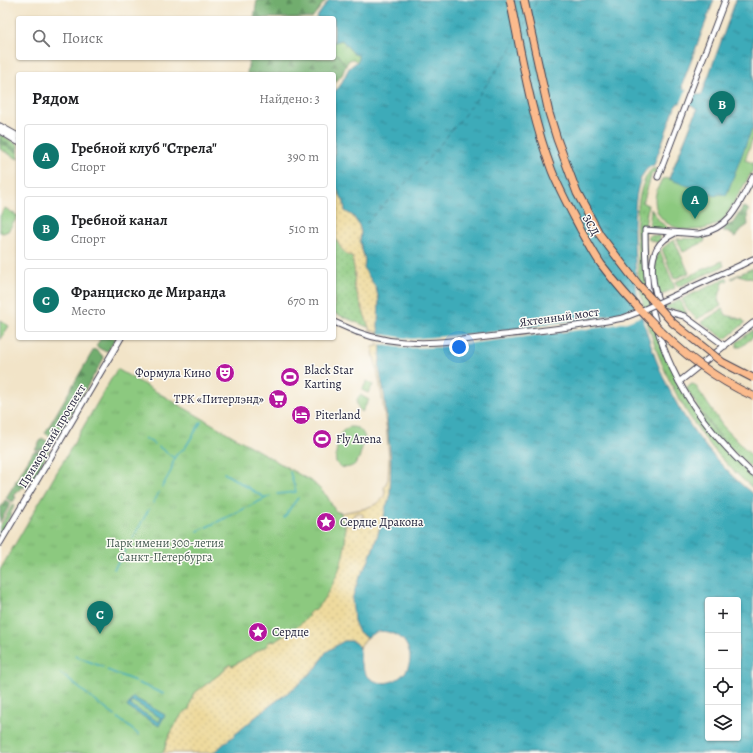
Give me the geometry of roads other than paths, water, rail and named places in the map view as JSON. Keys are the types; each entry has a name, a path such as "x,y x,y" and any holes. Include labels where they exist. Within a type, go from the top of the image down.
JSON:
{"highway":[{"name":"ЗСД","path":"510,0 543,144 559,188 600,263 623,293 664,335 681,350 713,375 740,391 753,396"},
{"name":"ЗСД","path":"524,0 549,113 557,139 577,193 600,235 636,283 674,323 722,362 753,378"}],"street":[{"path":"658,177 725,0"},
{"path":"0,126 16,135"},
{"path":"0,131 16,141"},
{"path":"753,177 730,218 718,228 706,233 698,234 645,230 650,296 663,347 679,382 707,426 729,452 753,474"},
{"path":"676,233 664,240 656,250 653,266 656,298 662,310 684,316 725,346"},
{"name":"Яхтенный мост","path":"336,323 357,332 391,342 424,343 487,337 607,321 623,318 636,313 753,259"},
{"path":"679,382 753,323"},
{"name":"Приморский проспект","path":"0,544 120,340"}],"water":[{"path":"329,0 714,0 682,85 683,89 699,95 702,94 736,0 753,0 753,126 726,196 720,194 715,196 669,179 697,110 689,104 678,103 675,107 654,165 649,167 639,183 635,203 634,241 638,303 661,372 685,418 700,439 716,459 753,494 753,753 213,753 264,710 298,685 317,667 326,652 344,641 352,641 359,646 361,664 367,675 375,681 385,683 394,680 402,675 408,667 410,657 407,646 399,636 382,631 366,637 359,632 354,621 352,599 358,580 369,560 386,506 390,498 391,460 384,393 379,368 381,348 378,326 379,300 376,288 364,269 365,260 360,242 361,232 359,225 353,216 345,211 344,202 336,188 336,90 340,86 349,68 359,60 358,55 354,54 342,40 336,42 336,16 317,16"},
{"path":"133,697 165,715 159,726 127,707","holes":["132,701 161,718 159,722 130,705"]}],"waterway":[{"path":"162,487 171,471 174,458 185,448 201,422"},
{"path":"145,438 154,444"},
{"path":"159,447 174,458"},
{"path":"277,494 296,492 290,472"},
{"path":"224,473 265,498"},
{"path":"153,503 159,492"},
{"path":"217,522 270,496"},
{"path":"284,518 298,498"},
{"path":"133,538 149,509"},
{"path":"198,531 215,523"},
{"path":"114,569 129,544"},
{"path":"75,656 103,667"},
{"path":"107,670 135,681"},
{"path":"60,673 88,695"},
{"path":"138,683 164,694"},
{"path":"90,697 115,716"},
{"path":"118,718 139,735"}],"place":[{"name":"Гребной канал","path":"722,124"},
{"name":"Гребной клуб \"Стрела\"","path":"695,219"},
{"name":"Формула Кино","path":"225,373"},
{"name":"Black Star Karting","path":"290,377"},
{"name":"ТРК «Питерлэнд»","path":"278,399"},
{"name":"Piterland","path":"301,415"},
{"name":"Fly Arena","path":"322,439"},
{"name":"Сердце Дракона","path":"326,522"},
{"name":"Сердце","path":"258,632"},
{"name":"Франциско де Миранда","path":"100,634"}],"park label":[{"name":"Парк имени 300-летия Санкт-Петербурга","path":"165,550"}]}
